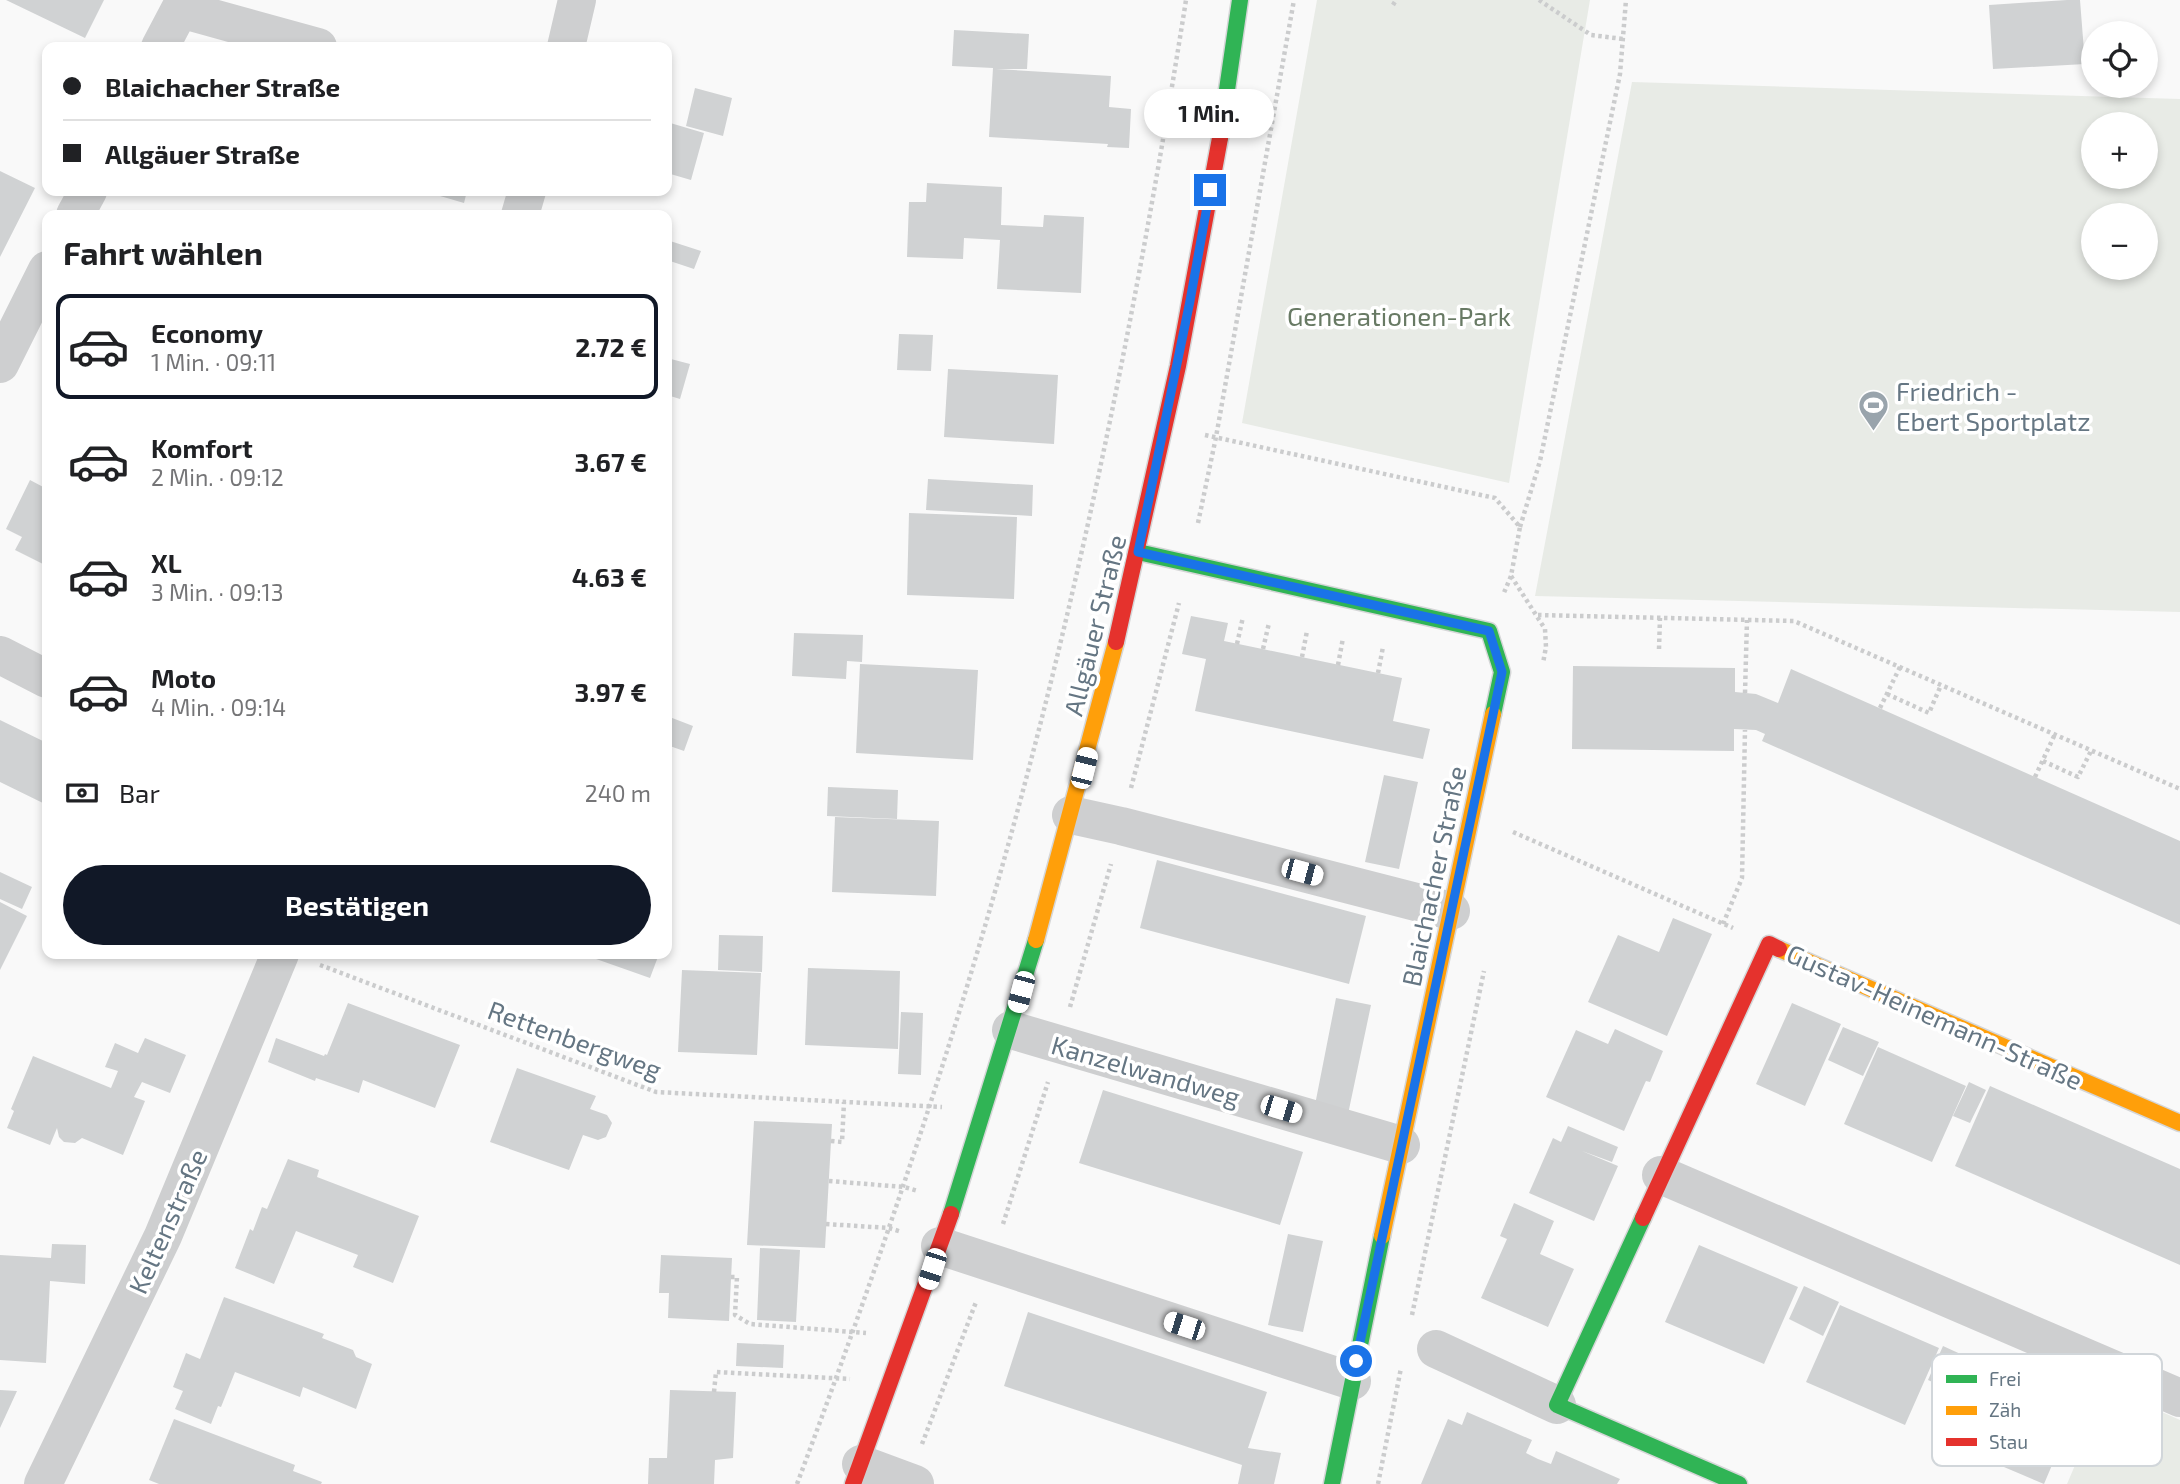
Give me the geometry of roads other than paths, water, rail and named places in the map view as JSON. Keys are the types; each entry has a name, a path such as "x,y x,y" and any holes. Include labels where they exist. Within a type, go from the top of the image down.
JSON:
{"street":[{"path":"567,42 577,0"},
{"name":"Allgäuer Straße","path":"857,1474 909,1338 984,1114 1011,1030 1071,815 1138,552 1195,278 1240,0"},
{"path":"163,42 180,9 300,42"},
{"path":"0,364 42,280"},
{"name":"Blaichacher Straße","path":"1138,552 1489,631 1502,672 1332,1484"},
{"path":"0,655 42,676"},
{"path":"1071,815 1451,911"},
{"name":"Gustav-Heinemann-Straße","path":"1557,1405 1769,944 2180,1123"},
{"name":"Keltenstraße","path":"43,1484 298,959"},
{"name":"Kanzelwandweg","path":"1011,1030 1401,1145"},
{"path":"1661,1175 2078,1354"},
{"path":"940,1246 1352,1381"},
{"path":"1436,1349 1739,1484"},
{"path":"2162,1390 2180,1398"},
{"path":"857,1474 915,1484"}],"place":[{"name":"Friedrich - Ebert Sportplatz","path":"1873,432"}],"park label":[{"name":"Generationen-Park","path":"1399,315"}]}
